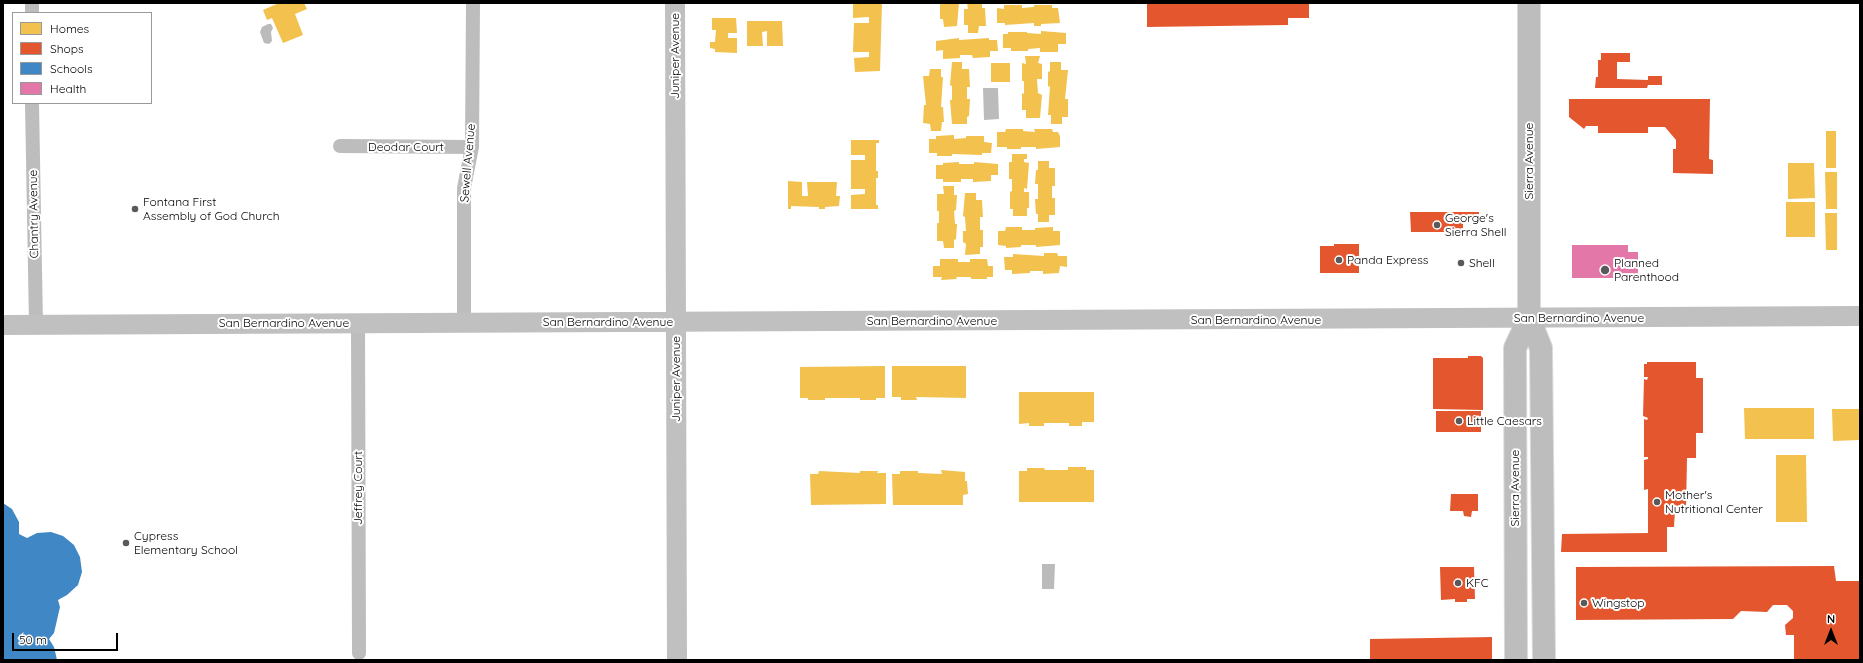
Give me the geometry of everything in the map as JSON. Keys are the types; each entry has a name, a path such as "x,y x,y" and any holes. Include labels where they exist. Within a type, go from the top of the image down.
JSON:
{"main road":[{"name":"Juniper Avenue","path":"675,3 677,660"},
{"name":"Sierra Avenue","path":"1529,3 1529,318 1541,348 1544,660"},
{"name":"San Bernardino Avenue","path":"3,325 676,321 1087,321 1860,316"},
{"name":"Sierra Avenue","path":"1518,654 1515,348 1529,318"}],"street":[{"name":"Sewell Avenue","path":"464,322 464,188 472,147 473,3"},
{"name":"Chantry Avenue","path":"32,104 36,325"},
{"name":"Deodar Court","path":"340,146 472,147"},
{"name":"Jeffrey Court","path":"358,323 359,653"}],"shaded area":[{"path":"271,24 273,28 271,32 272,41 269,44 264,43 260,32 262,27"},
{"path":"983,88 998,88 999,119 984,120"},
{"path":"1042,564 1055,564 1054,589 1042,589"}],"building: Homes":[{"path":"279,3 304,3 307,9 295,14 303,35 283,43 272,18 267,20 263,10"},
{"path":"853,3 882,3 880,71 855,72 854,58 869,57 869,52 853,52 854,23 869,23 869,17 853,18"},
{"path":"940,3 959,3 957,26 944,27 943,19 940,19"},
{"path":"967,3 982,3 982,8 985,8 986,26 979,26 978,33 968,33 968,25 964,25 964,9 968,9"},
{"path":"1004,5 1022,5 1022,8 1034,7 1034,5 1052,5 1052,8 1058,8 1060,23 1034,26 1034,23 1005,25 1005,23 997,23 997,8 1004,9"},
{"path":"712,18 736,18 737,33 728,33 728,38 737,38 737,53 715,52 715,49 710,48 710,42 715,42 716,30 712,30"},
{"path":"747,21 782,21 783,46 767,46 767,31 762,32 763,46 747,46"},
{"path":"1041,31 1066,33 1066,44 1058,44 1058,52 1040,52 1040,48 1028,49 1028,51 1011,51 1011,48 1003,48 1003,34 1008,34 1008,32 1027,32 1041,34"},
{"path":"959,38 959,40 989,38 989,40 997,40 998,51 990,51 990,57 973,58 972,55 960,55 960,58 943,59 943,50 936,51 936,41"},
{"path":"1025,56 1040,56 1038,63 1042,64 1042,79 1037,79 1038,93 1042,95 1040,118 1026,118 1026,110 1022,110 1024,81 1022,81 1022,63 1026,64"},
{"path":"952,62 962,62 962,69 969,69 970,87 967,87 967,99 970,99 967,124 952,124 950,100 952,100 952,86 950,85"},
{"path":"1050,62 1061,62 1061,70 1068,70 1065,99 1068,99 1068,117 1062,117 1062,124 1051,124 1051,115 1048,115 1050,86 1048,87 1048,72 1050,71"},
{"path":"991,63 1010,63 1010,82 991,82"},
{"path":"930,69 941,69 941,77 943,77 941,107 943,107 944,122 942,122 941,131 931,131 930,124 923,123 924,105 926,105 923,76 929,76"},
{"path":"1006,129 1023,129 1023,131 1035,132 1034,129 1052,129 1053,132 1058,132 1060,136 1060,147 1036,149 1036,147 1021,147 1021,149 1007,149 1007,147 997,147 997,132 1005,132"},
{"path":"1826,131 1836,131 1836,168 1826,168"},
{"path":"954,135 954,139 966,138 966,136 984,136 984,142 992,143 991,153 982,153 982,155 952,154 952,156 937,156 937,153 929,153 929,139 936,139 936,136"},
{"path":"851,140 879,140 879,143 876,143 876,171 878,171 878,178 876,178 876,205 878,205 878,209 851,209 851,195 865,194 865,189 851,189 851,160 865,160 865,155 851,155"},
{"path":"1012,154 1027,154 1027,159 1024,159 1024,162 1029,163 1027,189 1024,188 1024,192 1029,192 1029,208 1027,208 1027,216 1013,216 1013,209 1010,209 1012,179 1009,179 1009,162 1012,162"},
{"path":"1038,161 1049,161 1049,168 1055,168 1055,186 1052,186 1052,198 1055,198 1055,215 1049,215 1049,222 1038,222 1038,214 1036,214 1035,199 1038,199 1038,184 1035,184"},
{"path":"959,162 959,164 974,164 974,162 998,164 998,175 991,175 991,181 973,182 973,179 961,179 961,182 943,182 943,179 936,179 936,165"},
{"path":"1788,163 1814,163 1815,198 1788,199"},
{"path":"1825,172 1837,172 1837,209 1826,209"},
{"path":"788,181 802,182 802,196 808,196 807,182 837,182 836,196 840,196 839,206 819,209 819,207 791,206 791,209 788,209"},
{"path":"943,186 954,186 954,195 957,195 956,210 954,211 955,224 957,224 954,248 944,248 943,241 937,241 939,211 937,211 937,194 944,194"},
{"path":"965,193 976,193 976,200 982,200 983,217 980,217 980,230 983,230 983,247 980,247 980,254 965,255 966,244 963,242 963,231 966,231 965,217 963,216"},
{"path":"1786,202 1815,202 1815,237 1786,237"},
{"path":"1825,213 1837,213 1837,250 1826,250"},
{"path":"1006,227 1022,227 1022,230 1035,230 1035,228 1053,227 1053,231 1060,231 1060,245 1036,247 1036,245 1021,245 1021,247 1006,248 1006,246 998,245 998,231 1005,231"},
{"path":"1044,253 1057,253 1058,256 1067,256 1067,267 1060,266 1059,273 1043,274 1043,271 1030,271 1030,273 1012,274 1012,270 1005,270 1004,257 1013,257 1013,254 1044,256"},
{"path":"940,259 958,259 958,262 970,262 970,259 987,259 988,266 993,266 993,277 987,277 987,279 971,279 971,277 956,277 957,279 941,280 942,277 933,277 933,266 940,266"},
{"path":"885,366 885,398 876,398 876,400 860,400 860,398 825,398 825,400 808,400 808,398 800,398 800,367"},
{"path":"892,366 966,366 966,398 916,397 917,400 901,400 901,397 892,397"},
{"path":"1019,392 1094,392 1094,422 1082,422 1082,426 1069,426 1069,423 1044,423 1044,426 1029,426 1029,423 1019,424"},
{"path":"1744,408 1814,408 1814,439 1745,439"},
{"path":"1832,409 1860,409 1860,440 1833,441"},
{"path":"1776,455 1806,455 1807,522 1776,522"},
{"path":"1068,467 1086,467 1086,470 1094,470 1094,502 1019,502 1019,471 1027,471 1027,468 1068,470"},
{"path":"941,470 965,472 965,481 967,481 968,494 963,495 963,505 893,505 892,474 900,474 900,471 918,471 918,473 942,474"},
{"path":"819,471 860,473 860,471 878,471 877,473 886,473 886,504 811,505 810,474 818,474"}],"building: Shops":[{"path":"1147,3 1309,3 1309,18 1288,18 1288,25 1147,27"},
{"path":"1601,53 1630,53 1630,62 1617,62 1617,79 1648,80 1648,76 1662,76 1662,85 1648,85 1647,88 1595,88 1596,77 1598,77 1598,60 1601,60"},
{"path":"1569,99 1710,99 1709,159 1713,160 1713,174 1673,173 1673,149 1676,149 1676,140 1665,127 1648,127 1648,133 1598,133 1598,126 1586,126 1584,129 1569,117"},
{"name":"George's Sierra Shell","path":"1410,212 1479,212 1479,218 1463,218 1463,232 1411,232"},
{"name":"Panda Express","path":"1334,244 1359,244 1359,273 1320,273 1320,246 1334,246"},
{"path":"1468,356 1481,356 1483,358 1483,410 1433,409 1433,358 1468,358"},
{"path":"1647,362 1696,362 1696,378 1703,378 1703,433 1696,433 1696,458 1687,458 1686,510 1675,510 1674,527 1667,527 1667,552 1561,552 1562,534 1648,533 1648,489 1644,490 1644,460 1648,459 1648,457 1644,457 1644,419 1647,420 1648,418 1643,416 1644,379 1647,380 1648,377 1644,377 1644,364 1647,364"},
{"name":"Little Caesars","path":"1436,411 1481,411 1481,432 1436,432"},
{"path":"1451,494 1478,494 1478,511 1472,511 1471,517 1464,516 1463,511 1450,511"},
{"path":"1834,566 1836,581 1860,581 1860,660 1794,660 1794,635 1786,635 1785,625 1793,618 1793,611 1787,605 1773,605 1767,612 1741,611 1733,619 1576,620 1576,567"},
{"name":"KFC","path":"1440,567 1474,567 1475,599 1467,599 1467,602 1455,602 1455,599 1441,600"},
{"path":"1492,637 1492,660 1370,660 1370,639"}],"building: Schools":[{"path":"3,503 12,509 19,522 19,534 27,538 37,533 51,532 63,536 74,545 80,557 82,572 78,585 67,595 58,600 60,607 54,633 49,639 54,647 57,660 3,660"}],"building: Health":[{"name":"Planned Parenthood","path":"1572,245 1628,245 1628,252 1638,252 1638,278 1572,278"}],"place":[{"name":"Fontana First Assembly of God Church","path":"135,209"},
{"name":"George's Sierra Shell","path":"1437,225"},
{"name":"Panda Express","path":"1339,260"},
{"name":"Shell","path":"1461,263"},
{"name":"Planned Parenthood","path":"1605,270"},
{"name":"Little Caesars","path":"1459,421"},
{"name":"Mother's Nutritional Center","path":"1657,502"},
{"name":"Cypress Elementary School","path":"126,543"},
{"name":"KFC","path":"1458,583"},
{"name":"Wingstop","path":"1584,603"}]}
